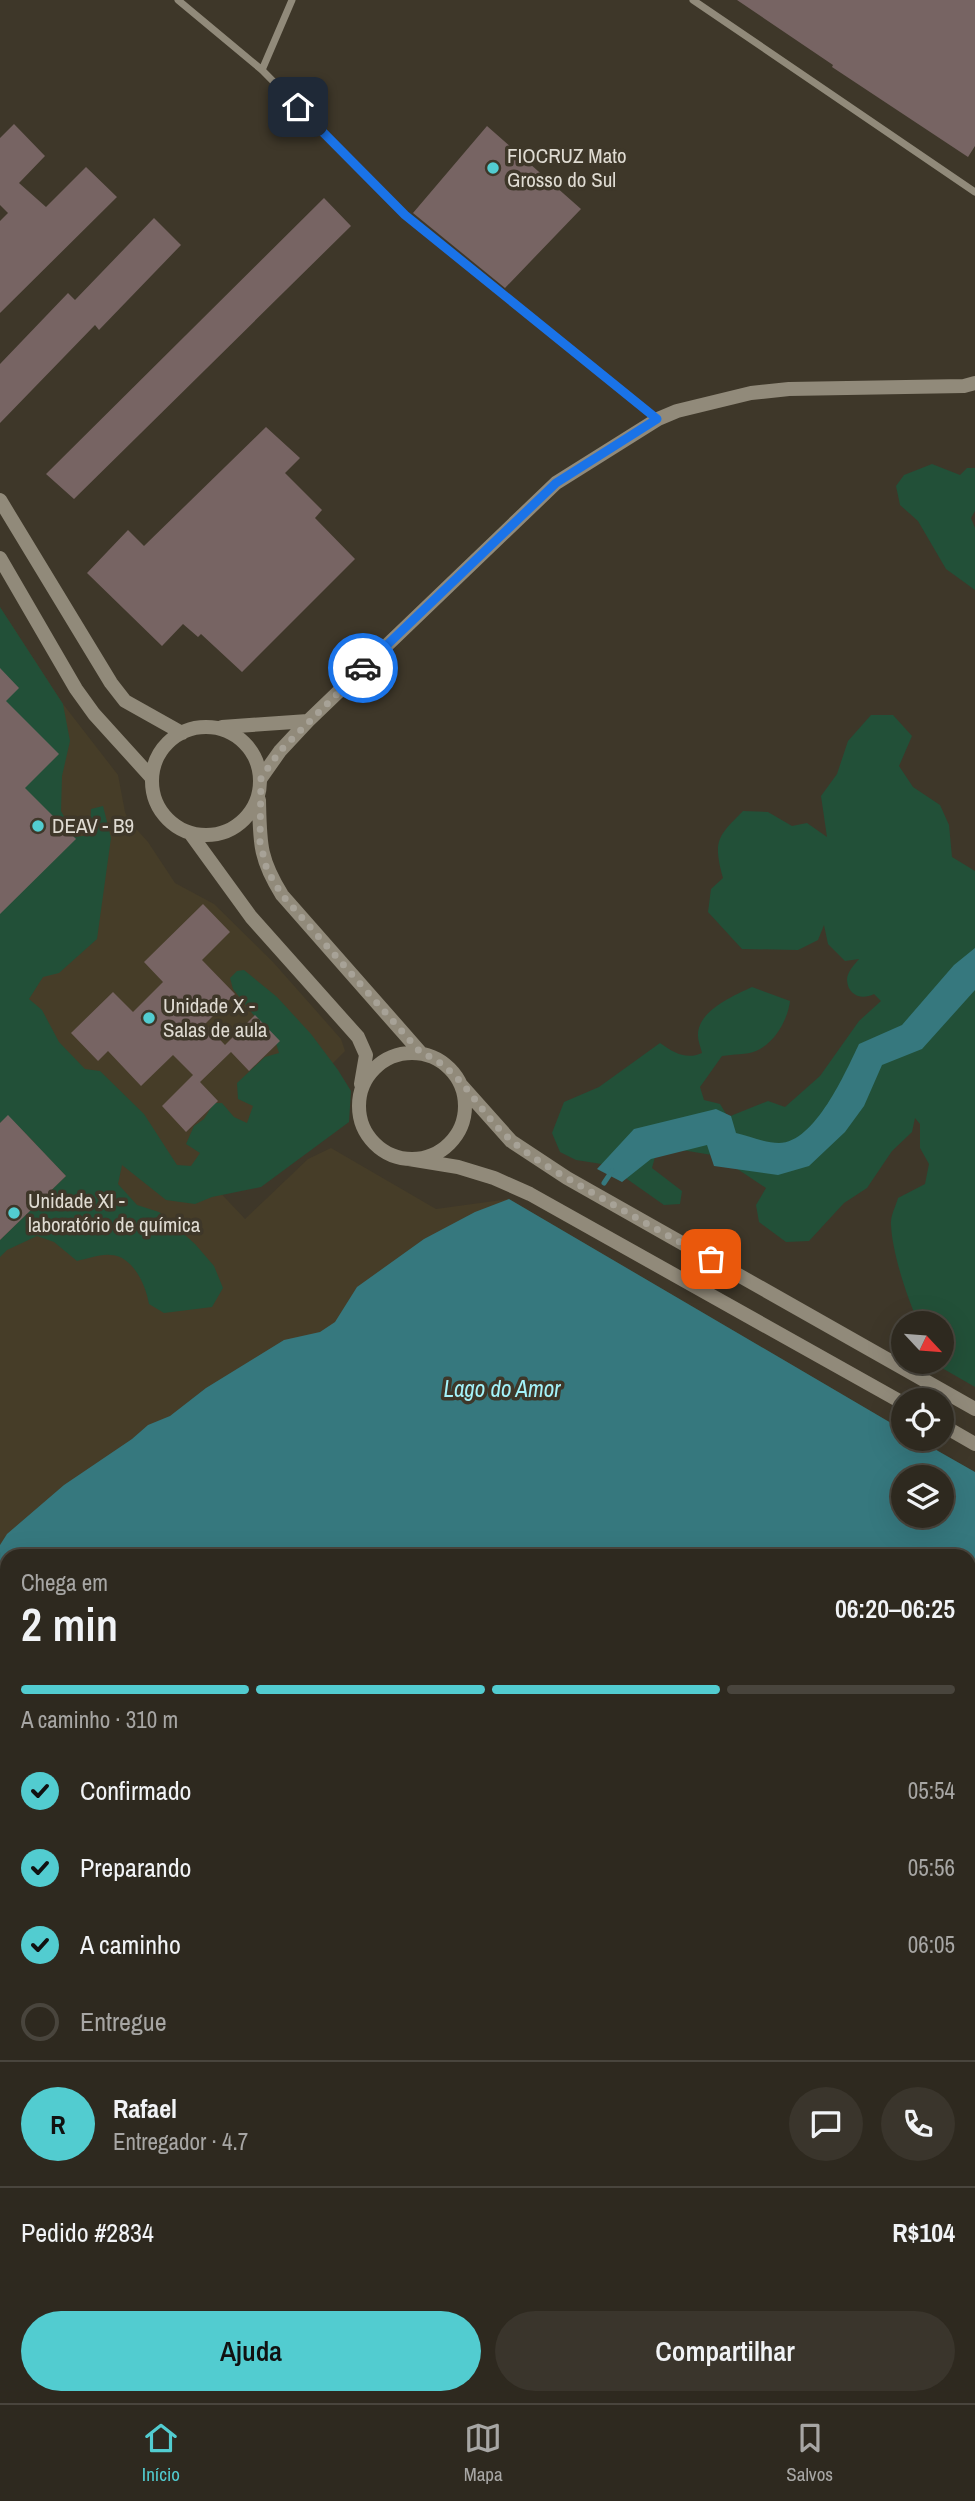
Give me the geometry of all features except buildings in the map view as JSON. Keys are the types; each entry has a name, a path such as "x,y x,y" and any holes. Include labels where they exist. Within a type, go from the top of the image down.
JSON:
{"main road":[{"path":"261,778 280,751 308,722 556,483 657,419 689,408 751,393 776,390 964,386 975,383"},
{"path":"0,500 110,683 125,701 182,733"},
{"path":"0,558 76,689 94,714 152,778"},
{"path":"259,796 251,812 240,824 224,833 207,836 190,833 174,825 162,812 154,796 152,778 157,760 167,744 182,733 200,727 308,722"},
{"path":"218,728 234,734 248,746 257,761 261,778 260,842 267,870 282,895 421,1053"},
{"path":"190,833 251,918 358,1037 366,1055 359,1115 363,1129 371,1141 382,1150 395,1157 458,1167 494,1178 530,1194 891,1396"},
{"path":"360,1093 366,1078 376,1066 389,1057 421,1053 438,1059 452,1070 461,1085 511,1141 567,1178 975,1409"},
{"path":"409,1159 427,1157 443,1149 455,1136 463,1120 465,1102 461,1085"},
{"path":"954,1432 975,1444"}],"street":[{"path":"178,0 262,70 405,215 657,419"},
{"path":"262,70 292,0"},
{"path":"693,0 975,192"}],"shaded area":[{"path":"0,607 63,704 118,775 129,821 148,842 175,883 214,904 273,962 341,1039 345,1051 212,1184 245,1219 308,1159 331,1148 436,1209 509,1199 891,1423 891,1451 938,1451 975,1472 975,1549 0,1549"}],"green space":[{"path":"932,464 960,475 967,468 975,468 975,511 971,518 975,528 975,590 946,569 918,521 900,505 896,486 904,475"},
{"path":"0,607 63,704 70,741 62,776 61,811 75,837 90,835 91,809 103,806 111,838 97,939 59,973 43,977 29,999 42,1010 59,1042 85,1069 100,1071 144,1114 177,1165 191,1166 200,1153 186,1144 194,1126 204,1119 214,1103 222,1103 234,1117 247,1123 253,1106 238,1099 237,1083 265,1057 279,1053 276,1043 233,989 230,978 237,971 244,970 277,997 311,1034 351,1091 349,1122 261,1187 212,1197 195,1204 166,1200 122,1165 118,1184 137,1205 159,1212 195,1244 214,1266 223,1288 212,1307 164,1313 149,1304 137,1273 125,1260 106,1255 77,1261 54,1242 37,1236 7,1250 0,1257 0,1240 66,1176 39,1148 0,1186 0,1177 35,1143 8,1116 0,1123"},
{"path":"871,715 893,715 912,736 899,766 913,787 940,805 949,825 952,857 975,871 975,1387 952,1374 954,1311 913,1311 894,1248 891,1222 898,1198 925,1184 929,1164 920,1148 920,1124 915,1118 912,1132 892,1151 867,1188 844,1203 809,1241 786,1242 759,1222 756,1205 766,1188 718,1156 670,1148 655,1157 652,1168 682,1191 680,1204 664,1205 627,1179 621,1167 576,1160 560,1152 552,1133 564,1102 599,1087 660,1043 680,1054 691,1056 702,1053 698,1036 703,1019 718,1006 752,987 790,1001 783,1023 775,1036 756,1051 722,1056 700,1087 704,1100 720,1104 728,1117 768,1101 785,1107 820,1076 859,1021 881,1001 874,994 860,996 850,990 847,977 859,959 845,961 828,944 824,925 818,940 798,950 742,949 708,912 711,889 723,878 718,856 720,840 727,827 743,811 768,812 792,826 807,823 827,837 821,796 837,774 848,741"}],"water":[{"path":"975,948 975,990 922,1049 882,1065 864,1106 845,1132 809,1166 778,1175 714,1166 707,1145 651,1159 622,1182 597,1169 634,1129 716,1109 731,1116 736,1133 774,1143 792,1140 817,1119 828,1104 859,1044 902,1025 954,965"},
{"name":"Lago do Amor","path":"509,1199 891,1423 891,1451 938,1451 975,1472 975,1549 0,1549 7,1534 64,1485 148,1425 170,1416 206,1388 284,1340 320,1332 335,1322 357,1287 424,1239 475,1212"}],"waterway":[{"path":"604,1183 612,1171"}],"way so far":[{"path":"363,668 280,751 261,778 260,842 267,870 282,895 421,1053 438,1059 452,1070 461,1085 511,1141 567,1178 711,1259"}],"place":[{"name":"FIOCRUZ Mato Grosso do Sul","path":"493,168"},
{"name":"DEAV - B9","path":"38,826"},
{"name":"Unidade X - Salas de aula","path":"149,1018"},
{"name":"Unidade XI - laboratório de química","path":"14,1213"}],"route":[{"path":"298,107 405,215 657,419 556,483 363,668"}]}
